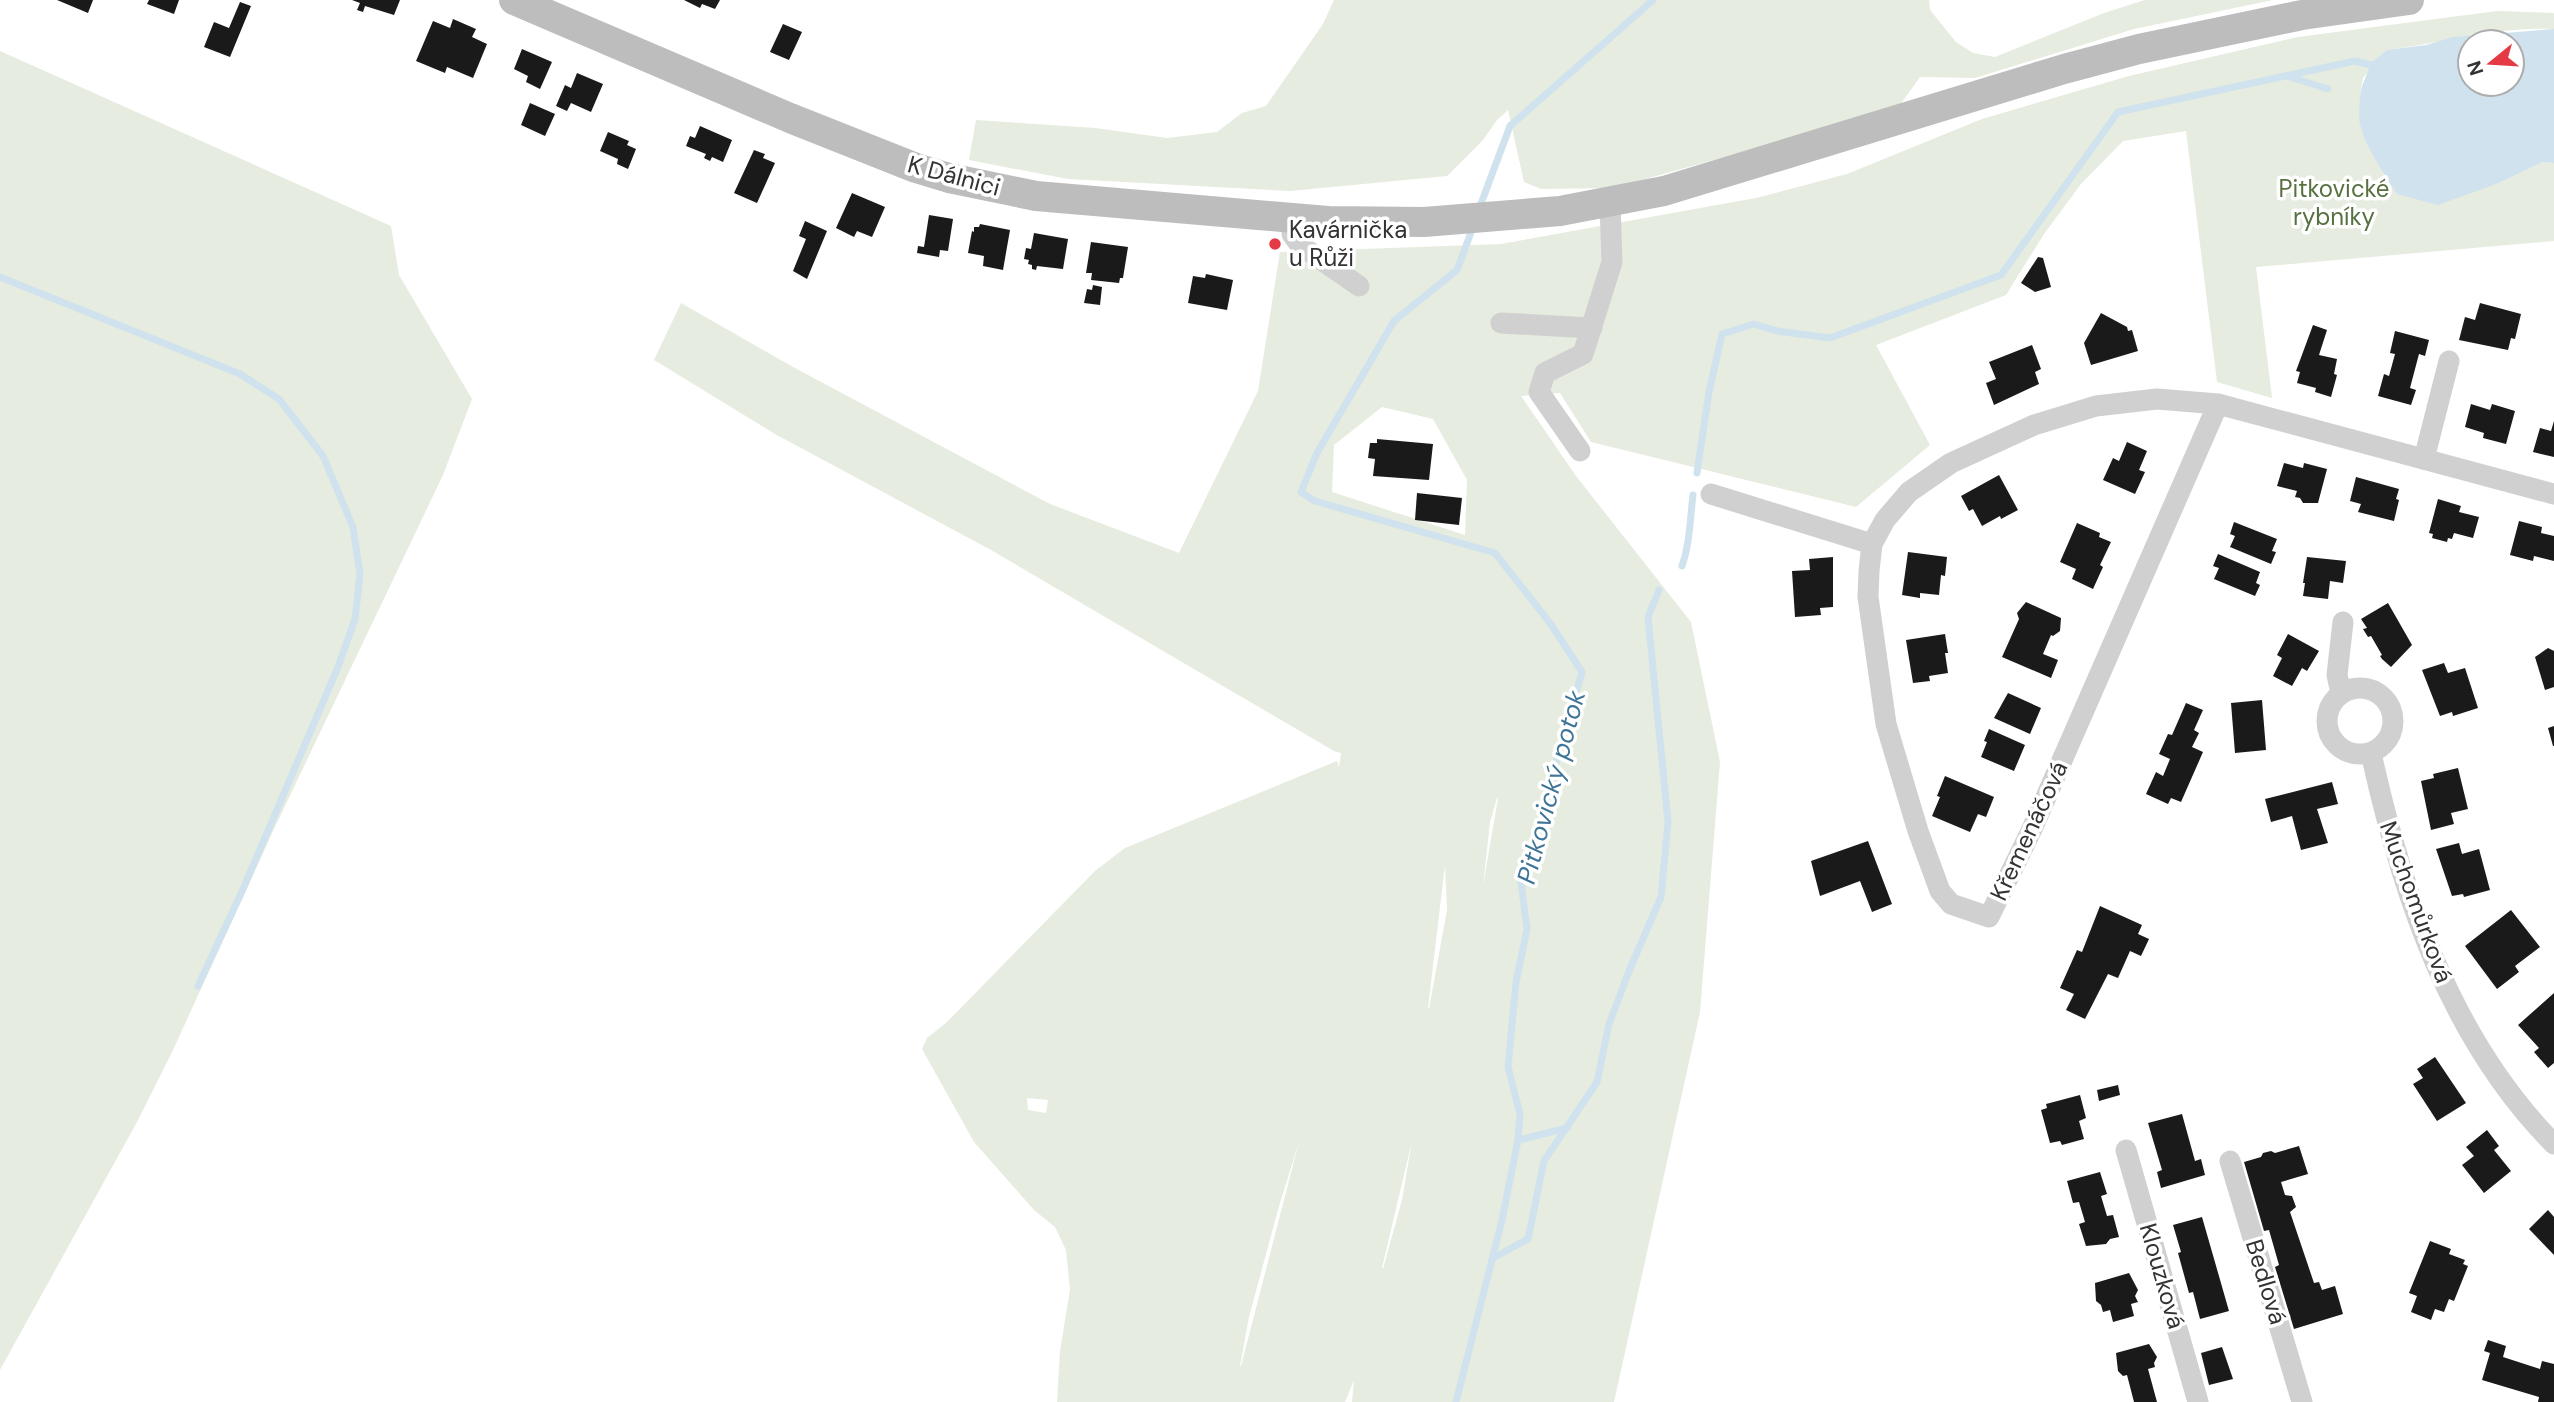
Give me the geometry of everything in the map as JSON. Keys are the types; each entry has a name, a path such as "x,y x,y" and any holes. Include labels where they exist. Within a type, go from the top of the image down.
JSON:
{"street":[{"name":"K Dálnici","path":"514,0 790,118 916,168 949,178 1036,197 1328,221 1424,222 1509,217 1610,203 1734,172 2064,69 2302,15 2409,0"},
{"path":"1580,451 1539,392 1545,373 1583,354 1612,262 1610,203"},
{"path":"1293,218 1292,234 1300,245 1359,286"},
{"path":"1501,323 1592,328"},
{"path":"2424,459 2449,361"},
{"name":"Křemenáčová","path":"2218,404 2032,829 1989,917 1951,904 1940,891 1918,831 1885,724 1868,597 1872,544 1885,520 1909,492 1951,463 2034,425 2096,405 2157,399 2218,404 2554,494"},
{"path":"1711,494 1872,544"},
{"path":"2341,693 2337,676 2343,622"},
{"path":"2356,687 2373,689 2386,699 2393,713 2393,730 2385,744 2371,753 2355,754 2340,748 2330,736 2326,720 2330,705 2341,693 2356,687"},
{"name":"Muchomůrková","path":"2371,753 2399,865 2422,933 2448,991 2492,1069 2554,1144"},
{"name":"Klouzková","path":"2126,1150 2198,1402"},
{"name":"Bedlová","path":"2230,1161 2302,1402"}],"green space":[{"path":"1334,0 1929,0 1930,10 1956,42 1973,53 1995,57 2104,13 2145,0 2273,0 2134,29 1975,78 1920,77 1897,109 1613,188 1541,189 1524,182 1508,110 1447,176 1290,191 1068,179 969,160 976,120 1095,128 1167,138 1217,132 1242,113 1266,106 1323,24"},
{"name":"Pitkovické rybníky","path":"2497,11 2554,13 2554,29 2456,28 2456,38 2387,50 2363,78 2360,123 2376,158 2499,183 2543,162 2554,163 2554,241 2256,267 2272,398 2217,382 2186,131 2123,141 2081,184 2044,234 2006,295 1876,345 1930,445 1856,507 1591,442 1560,393 1521,396 1576,476 1691,622 1720,762 1700,1012 1614,1402 1352,1402 1354,1380 1345,1402 1057,1402 1060,1351 1070,1290 1066,1250 1055,1227 1034,1210 974,1142 922,1049 927,1038 947,1022 1095,871 1125,848 1337,761 1339,767 1341,753 991,550 775,434 654,360 681,303 793,367 1050,504 1179,553 1258,391 1280,252 1501,244 1756,198 1847,174 1982,119 2129,76 2298,37","holes":["1382,407 1433,419 1467,480 1465,535 1332,492 1334,445","1498,798 1483,886 1490,822","1445,865 1447,910 1428,1008","1027,1098 1048,1100 1046,1113 1028,1110","1412,1141 1402,1200 1382,1268","1299,1142 1240,1366 1249,1317"]},
{"path":"0,51 391,226 399,275 472,399 443,475 274,829 173,1050 137,1122 0,1370"}],"water":[{"path":"2554,29 2554,163 2543,162 2499,183 2438,205 2397,194 2366,142 2359,117 2360,96 2370,64 2387,50 2426,45 2456,37 2456,98 2526,98 2526,31"}],"building":[{"path":"57,0 93,0 88,13"},
{"path":"149,0 179,0 174,14 147,4"},
{"path":"352,0 400,0 394,15 365,6 363,12 357,10 360,3"},
{"path":"684,0 720,0 715,9 702,4 700,8"},
{"path":"240,2 251,6 230,57 204,47 214,22 229,28"},
{"path":"453,19 476,29 472,37 487,44 473,78 447,67 445,73 416,61 433,21 450,28"},
{"path":"783,24 802,32 789,60 770,52"},
{"path":"522,49 552,62 540,89 526,82 528,76 514,69"},
{"path":"577,73 603,84 591,112 571,103 567,111 556,106 565,85 571,88"},
{"path":"530,103 555,114 545,136 521,125"},
{"path":"700,126 732,140 723,162 712,157 710,161 704,158 706,154 686,146 690,136 695,138"},
{"path":"608,132 629,141 627,145 636,149 628,169 617,164 618,159 600,151"},
{"path":"754,150 765,154 763,158 775,163 757,203 734,193"},
{"path":"852,193 885,207 872,237 857,231 854,237 836,228"},
{"path":"929,215 953,219 948,251 940,250 939,257 917,253 918,246 924,247"},
{"path":"805,221 827,231 807,279 793,271 806,239 799,236"},
{"path":"980,224 1010,230 1003,270 983,266 984,256 968,253 972,231"},
{"path":"1034,233 1068,239 1063,269 1037,266 1036,270 1032,269 1032,265 1028,264 1029,260 1024,259 1026,248 1031,249"},
{"path":"1091,242 1128,247 1123,278 1120,278 1119,283 1091,280 1092,273 1086,273"},
{"path":"2038,257 2043,258 2051,287 2035,292 2021,283"},
{"path":"1206,274 1233,280 1227,310 1188,303 1193,276 1205,278"},
{"path":"1093,285 1102,287 1100,305 1084,303 1087,289 1092,290"},
{"path":"2480,303 2521,314 2515,339 2511,338 2508,350 2459,340 2465,317 2475,320"},
{"path":"2101,313 2127,327 2128,331 2132,330 2138,351 2091,365 2084,343"},
{"path":"2313,325 2327,330 2319,355 2337,359 2334,374 2337,375 2331,397 2315,392 2316,388 2297,383 2300,372 2296,371"},
{"path":"2395,331 2429,340 2425,356 2419,354 2410,388 2416,390 2411,405 2378,396 2384,374 2389,376 2395,354 2390,353"},
{"path":"2032,345 2041,369 2035,372 2039,384 1994,405 1986,383 1996,379 1989,362"},
{"path":"2471,404 2490,410 2492,404 2515,411 2506,444 2483,438 2484,433 2465,427"},
{"path":"2554,421 2554,457 2533,452 2540,428 2551,431"},
{"path":"1377,439 1433,444 1429,480 1373,476 1375,459 1368,458 1370,443 1377,443"},
{"path":"2127,442 2147,451 2139,470 2145,472 2135,494 2103,480 2113,458 2119,461"},
{"path":"2284,463 2303,468 2304,463 2327,469 2318,503 2303,503 2300,498 2295,497 2297,491 2277,486"},
{"path":"1999,475 2018,510 1982,526 1973,509 1969,511 1961,496"},
{"path":"2356,477 2399,489 2394,521 2358,512 2361,504 2350,501"},
{"path":"1417,493 1462,498 1459,525 1415,520"},
{"path":"2438,499 2461,506 2459,512 2479,517 2473,538 2454,533 2452,539 2448,538 2447,542 2432,538 2433,534 2429,533"},
{"path":"2519,521 2542,527 2541,533 2554,536 2554,561 2534,556 2533,561 2510,555"},
{"path":"2234,522 2277,539 2271,564 2230,547 2235,536 2230,534"},
{"path":"2077,523 2100,533 2099,537 2111,542 2093,589 2072,579 2076,569 2060,562"},
{"path":"1908,552 1947,557 1945,576 1941,575 1939,595 1920,593 1920,598 1902,595"},
{"path":"2218,554 2260,572 2256,583 2260,585 2255,596 2214,579 2219,568 2213,566"},
{"path":"1833,557 1833,607 1820,608 1821,615 1795,617 1792,571 1810,570 1809,559"},
{"path":"2307,557 2346,561 2343,583 2330,581 2328,599 2303,596"},
{"path":"2026,602 2061,618 2060,631 2051,635 2043,654 2058,660 2051,678 2002,657 2019,619 2017,613"},
{"path":"2388,603 2412,645 2391,667 2382,659 2371,636 2368,637 2363,629 2367,628 2361,619"},
{"path":"1945,634 1948,673 1929,676 1930,681 1913,683 1906,640"},
{"path":"2288,634 2319,651 2307,671 2302,668 2292,686 2273,676 2282,658 2277,655"},
{"path":"2548,648 2554,651 2554,687 2545,690 2535,657"},
{"path":"2444,663 2448,673 2465,668 2478,708 2453,716 2452,712 2440,716 2422,670"},
{"path":"2008,693 2041,708 2030,734 1994,718"},
{"path":"2262,700 2266,750 2235,753 2231,703"},
{"path":"2186,703 2203,710 2194,730 2199,733 2192,747 2203,752 2181,802 2171,798 2168,804 2146,794 2156,772 2163,776 2170,759 2159,754 2168,734 2172,735"},
{"path":"2554,726 2554,746 2553,746 2548,728"},
{"path":"1989,729 2025,745 2014,771 1981,757"},
{"path":"2458,768 2468,809 2451,813 2454,824 2431,830 2421,781 2434,778 2433,774"},
{"path":"1945,776 1994,797 1986,817 1978,814 1970,832 1932,816"},
{"path":"2332,782 2338,804 2317,809 2328,843 2301,850 2292,816 2271,822 2265,799"},
{"path":"1868,841 1892,904 1872,912 1860,881 1820,896 1811,861"},
{"path":"2459,843 2462,854 2479,849 2490,890 2464,897 2463,894 2452,896 2436,849"},
{"path":"2100,906 2142,925 2138,934 2149,939 2141,956 2130,951 2118,978 2108,974 2085,1019 2066,1010 2074,994 2060,988 2077,950 2082,952"},
{"path":"2511,910 2540,947 2515,966 2519,972 2497,989 2465,946"},
{"path":"2554,993 2554,1063 2548,1068 2534,1052 2539,1048 2518,1025"},
{"path":"2435,1057 2466,1103 2437,1121 2413,1084 2423,1078 2417,1069"},
{"path":"2118,1085 2120,1095 2099,1101 2097,1090"},
{"path":"2080,1095 2086,1118 2079,1121 2084,1139 2062,1145 2060,1141 2050,1143 2041,1110 2047,1108 2046,1104"},
{"path":"2182,1114 2195,1161 2201,1159 2205,1175 2161,1188 2157,1172 2162,1170 2148,1123"},
{"path":"2487,1130 2499,1146 2494,1150 2511,1171 2484,1193 2462,1165 2474,1156 2466,1147"},
{"path":"2299,1146 2308,1174 2281,1182 2285,1195 2292,1196 2296,1207 2290,1212 2314,1283 2319,1282 2322,1290 2335,1286 2343,1314 2294,1329 2275,1267 2279,1265 2269,1230 2264,1231 2244,1162 2261,1157 2263,1153 2275,1153"},
{"path":"2100,1172 2107,1194 2101,1196 2107,1216 2113,1215 2119,1237 2110,1239 2106,1244 2086,1246 2079,1224 2085,1222 2079,1202 2073,1203 2067,1181"},
{"path":"2548,1210 2554,1217 2554,1255 2529,1229"},
{"path":"2202,1217 2229,1311 2200,1319 2193,1292 2189,1293 2173,1225"},
{"path":"2430,1241 2451,1249 2449,1254 2465,1260 2463,1264 2468,1266 2454,1301 2449,1299 2444,1312 2435,1309 2431,1320 2411,1312 2417,1296 2409,1293"},
{"path":"2129,1273 2138,1290 2135,1296 2138,1302 2131,1304 2134,1316 2113,1322 2110,1310 2103,1312 2096,1301 2095,1283"},
{"path":"2488,1340 2506,1346 2503,1357 2540,1369 2542,1361 2554,1364 2554,1402 2538,1402 2539,1397 2482,1380 2490,1353 2484,1351"},
{"path":"2149,1344 2157,1357 2155,1367 2148,1369 2157,1402 2134,1402 2127,1375 2123,1376 2118,1371 2116,1353"},
{"path":"2222,1347 2233,1379 2209,1385 2201,1353"}],"waterway":[{"name":"Pitkovický potok","path":"1479,209 1510,126 1653,0"},
{"path":"1697,473 1709,392 1722,334 1754,324 1777,331 1830,338 2001,275 2118,112 2355,61 2379,67"},
{"path":"2287,76 2328,89"},
{"name":"Pitkovický potok","path":"1456,1402 1502,1220 1518,1140 1520,1114 1508,1067 1516,982 1527,929 1521,882 1544,822 1557,759 1582,672 1550,623 1495,553 1315,501 1301,492 1317,453 1394,321 1457,270 1473,227"},
{"path":"0,277 240,374 279,399 323,456 353,527 360,574 355,619 338,667 243,889 198,986"},
{"path":"1682,566 1693,495"},
{"path":"1493,1258 1528,1239 1544,1161 1597,1082 1609,1024 1661,897 1668,822 1648,617 1659,590"},
{"path":"1518,1140 1567,1128"}],"place":[{"name":"Kavárnička u Růži","path":"1275,244"}]}
